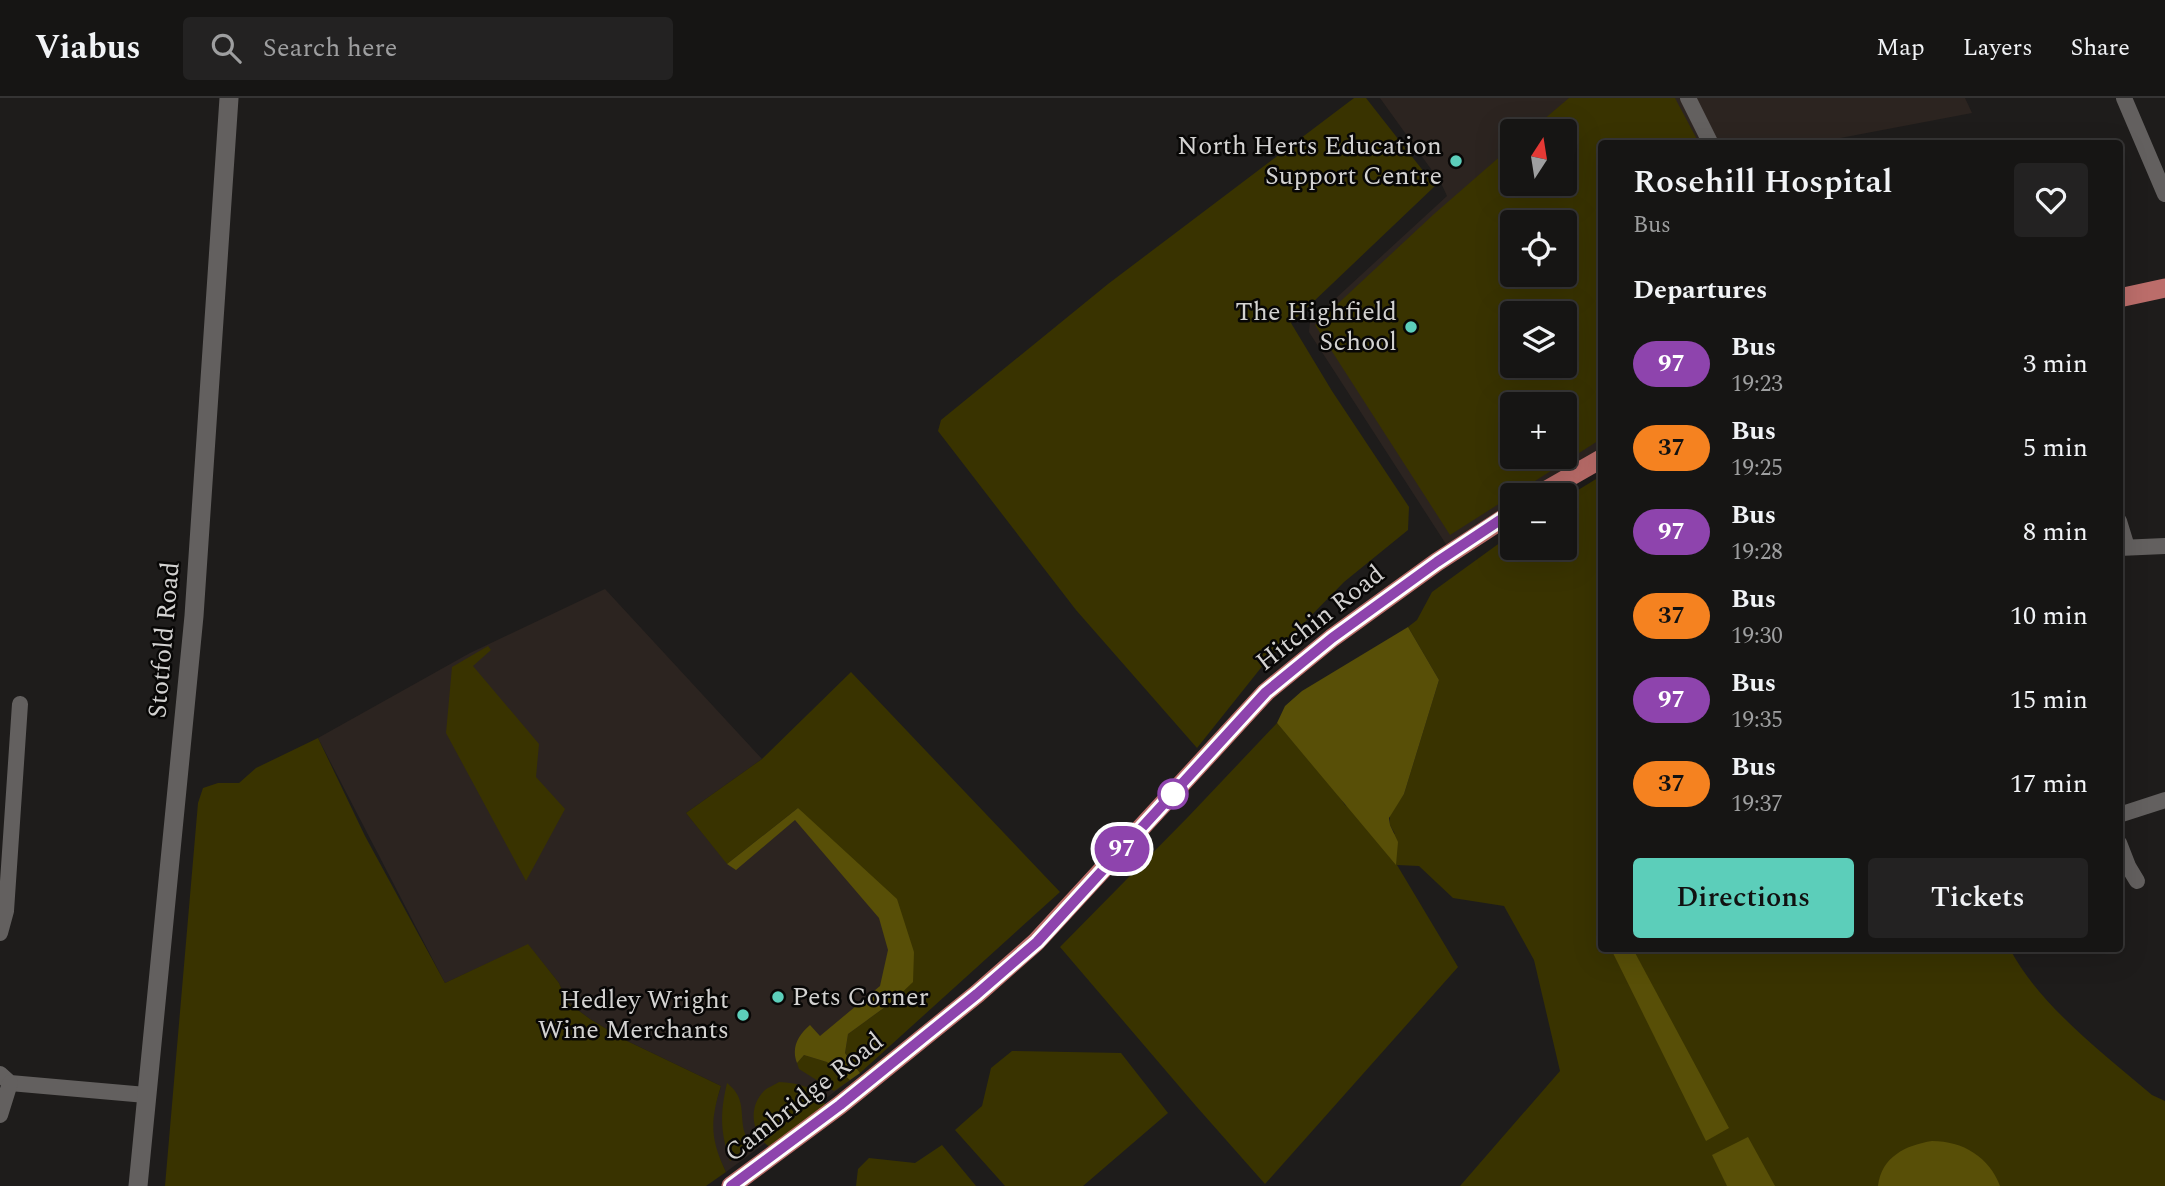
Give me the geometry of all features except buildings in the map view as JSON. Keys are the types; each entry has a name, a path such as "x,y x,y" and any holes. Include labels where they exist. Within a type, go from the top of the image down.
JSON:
{"main road":[{"path":"2123,297 2165,288"},
{"path":"1559,483 1598,461"},
{"name":"Hitchin Road","path":"1037,942 1266,692 1332,638 1437,562 1500,521"},
{"name":"Cambridge Road","path":"732,1186 850,1097 1037,942"}],"street":[{"name":"Stotfold Road","path":"138,1186 193,629 229,98"},
{"path":"1688,98 1708,140"},
{"path":"2124,98 2165,194"},
{"path":"2123,547 2165,546"},
{"path":"0,933 6,911 20,704"},
{"path":"2123,814 2165,800"},
{"path":"2124,868 2137,881"},
{"path":"0,1115 5,1078 146,1095"}],"shaded area":[{"path":"1354,98 1366,98 1435,186 1291,323 1332,391 1409,507 1408,530 1344,582 1264,664 1197,748 1076,610 938,431 941,420 1108,284"},
{"name":"The Highfield School","path":"1380,98 1965,98 1972,113 1830,140 1598,140 1598,460 1560,483 1500,483 1500,522 1453,555 1309,332 1310,322 1447,196 1441,183"},
{"name":"The Highfield School","path":"1569,98 1675,98 1697,140 1598,140 1598,441 1577,454 1577,392 1500,392 1500,469 1554,469 1532,483 1500,483 1500,503 1450,535 1315,325 1500,156 1500,196 1577,196 1577,119 1544,119"},
{"path":"1598,478 1598,952 2012,952 2038,990 2074,1028 2152,1095 2165,1101 2165,1186 1460,1186 1560,1071 1534,960 1504,906 1453,898 1419,866 1397,865 1458,967 1265,1184 1060,947 1277,723 1345,805 1395,834 1390,825 1390,814 1404,794 1439,680 1408,627 1417,620 1432,592 1500,543 1500,560 1577,560 1577,491"},
{"path":"605,589 762,759 686,813 728,864 798,808 914,952 845,1053 860,1073 726,1172 716,1151 712,1130 714,1109 721,1086 623,1039 590,1019 567,1002 559,983 528,945 445,983 318,738 470,653"},
{"path":"1408,627 1439,680 1404,794 1389,818 1398,842 1396,865 1277,723 1285,706 1302,691"},
{"path":"488,646 491,650 473,666 539,744 536,777 565,809 526,881 446,733 452,667"},
{"path":"851,672 1060,892 860,1073 845,1053 848,1034 892,1002 914,952 798,808 727,864 686,813 762,759"},
{"path":"318,738 365,836 445,983 528,944 559,983 567,1002 590,1019 623,1039 721,1086 713,1130 726,1172 706,1186 165,1186 198,803 203,788 218,783 239,783 256,768"},
{"path":"798,808 897,899 914,952 913,982 892,1002 848,1034 845,1053 860,1073 850,1080 827,1062 804,1055 797,1063 795,1047 799,1037 810,1025 820,1036 880,986 888,950 879,918 795,820 736,870 727,864"},
{"path":"1612,952 1635,952 1729,1128 1706,1141"},
{"path":"1012,1051 1121,1053 1168,1113 1083,1186 1005,1186 955,1130 982,1106 991,1068"},
{"path":"804,1055 827,1062 850,1080 834,1091 799,1069 797,1063"},
{"path":"779,1082 801,1085 814,1091 820,1095 826,1108 771,1148 759,1136 754,1113 755,1105 764,1091"},
{"path":"727,1083 739,1097 744,1129 751,1148 730,1161 722,1122"},
{"path":"1748,1137 1775,1186 1727,1186 1712,1155"},
{"path":"1932,1141 1954,1144 1974,1153 1989,1167 2000,1186 1878,1186 1884,1167 1896,1154"},
{"path":"942,1145 976,1186 856,1186 858,1169 869,1158 915,1163"}],"bus line":[{"name":"97","path":"731,1186 840,1105 1037,942 1266,692 1332,638 1500,520"}],"place":[{"name":"North Herts Education Support Centre","path":"1456,161"},
{"name":"The Highfield School","path":"1411,327"},
{"name":"Pets Corner","path":"778,997"},
{"name":"Hedley Wright Wine Merchants","path":"743,1015"}]}
